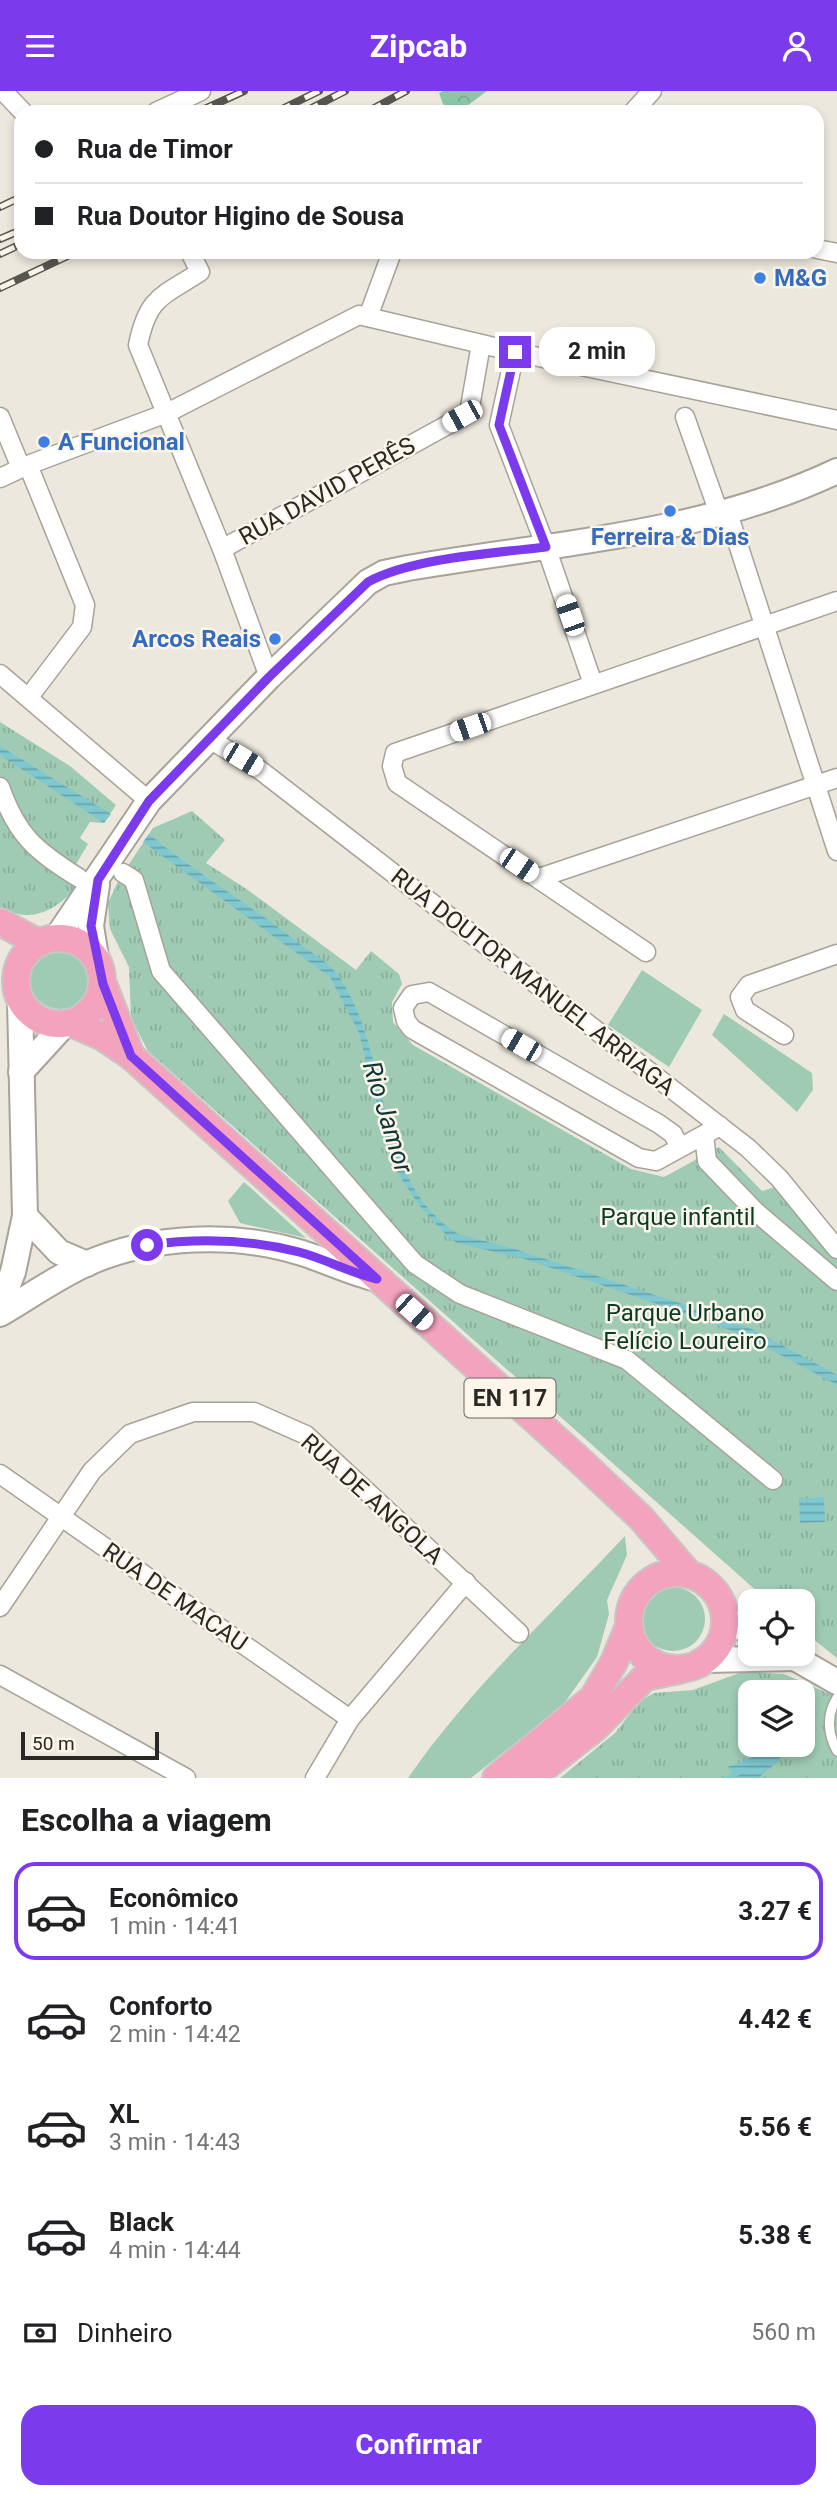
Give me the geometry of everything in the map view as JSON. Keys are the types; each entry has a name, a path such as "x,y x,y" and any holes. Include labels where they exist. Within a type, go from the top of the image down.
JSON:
{"main road":[{"path":"0,922 48,940 72,939 86,946 96,957"},
{"path":"12,982 22,959 48,940"},
{"name":"EN 117","path":"96,957 103,984 131,1056"},
{"name":"EN 117","path":"12,982 38,1019 68,1024 103,1037 131,1056 641,1518 688,1573 703,1579 715,1590 723,1603 726,1619"},
{"path":"68,1024 93,1009 103,984"},
{"path":"641,1518 647,1568 629,1614 633,1642 649,1660 672,1669 698,1664"},
{"path":"638,1592 660,1575 688,1573"},
{"path":"531,1778 596,1727 645,1677 698,1664 718,1649 724,1635 726,1619"},
{"path":"496,1778 593,1698 614,1663 629,1626"}],"street":[{"path":"3,91 16,105"},
{"path":"170,105 199,91"},
{"path":"640,105 652,91"},
{"path":"194,259 200,272 154,301 144,316 138,345 222,549 269,677"},
{"path":"368,317 389,259"},
{"path":"0,478 25,466 167,413 359,315 515,352 837,420"},
{"path":"481,344 469,413 499,425"},
{"path":"515,352 499,425 546,547 593,684"},
{"name":"RUA DAVID PERÊS","path":"222,549 469,413"},
{"path":"0,417 25,466 85,605 82,627 29,697"},
{"path":"685,417 763,624 837,851"},
{"path":"48,940 89,879 121,844 146,807 208,739 355,592 384,573 724,515 837,471"},
{"path":"646,952 397,783 392,765 395,754 763,624 837,601"},
{"path":"0,674 29,697 146,807"},
{"name":"RUA DOUTOR MANUEL ARRIAGA","path":"208,739 260,770 712,1131 779,1178 837,1249"},
{"path":"539,878 837,778"},
{"path":"0,787 10,815 38,853 89,879"},
{"path":"123,873 134,880 161,971 415,1264 460,1294 627,1360 773,1480"},
{"path":"89,879 91,926 96,957"},
{"path":"784,1035 745,1010 740,997 749,985 837,954"},
{"path":"0,1306 13,1272 25,1216 20,1072 12,982"},
{"path":"680,1147 673,1134 659,1124 429,992 412,995 403,1009 406,1021 412,1029 639,1158 656,1161 712,1131"},
{"path":"20,1072 68,1024"},
{"path":"712,1131 707,1161 755,1211 837,1281"},
{"path":"25,1216 59,1252 87,1264"},
{"path":"0,1314 87,1264 147,1245 207,1239 301,1253 377,1279"},
{"name":"RUA DE ANGOLA","path":"0,1608 92,1471 130,1434 193,1412 254,1412 306,1435 519,1633"},
{"name":"RUA DE MACAU","path":"0,1474 350,1719"},
{"path":"315,1778 350,1719 466,1582"},
{"path":"726,1619 738,1626"},
{"path":"698,1664 738,1661"},
{"path":"809,1666 837,1682"},
{"path":"0,1675 186,1778"}],"lane":[{"path":"837,1699 830,1709 831,1739 837,1751"}],"green space":[{"path":"487,91 468,105 443,105 439,93"},
{"path":"0,722 70,766 116,805 104,823 90,822 80,838 88,844 68,878 75,889 50,909 32,915 22,915 0,907"},
{"name":"Parque Urbano Felício Loureiro","path":"192,811 225,840 206,863 248,890 356,970 371,951 399,974 402,984 392,1002 393,1022 413,1045 631,1169 664,1177 719,1147 762,1191 775,1187 837,1258 837,1658 815,1641 815,1589 754,1589 148,1051 131,1018 129,967 110,929 108,903 119,879 153,828"},
{"path":"60,949 77,954 85,962 90,979 85,996 77,1004 60,1009 43,1004 35,996 30,979 35,962 43,954"},
{"path":"642,970 702,1010 669,1067 608,1025"},
{"path":"724,1014 812,1073 813,1090 797,1112 712,1035"},
{"path":"244,1182 306,1238 240,1223 228,1201"},
{"path":"625,1536 627,1555 607,1600 609,1614 597,1657 563,1705 471,1778 408,1778 484,1683"},
{"path":"673,1587 696,1596 705,1619 696,1642 673,1651 650,1642 641,1619 650,1596"},
{"path":"742,1672 784,1674 798,1680 738,1680 738,1757 815,1757 815,1687 837,1697 837,1778 560,1778 615,1733 640,1701 654,1693 693,1690"}],"water":[{"path":"0,746 111,814 104,823 0,755"},
{"path":"149,834 320,958 337,974 355,1005 396,1148 410,1181 430,1210 458,1234 515,1249 754,1330 837,1375 837,1385 749,1338 710,1322 525,1259 457,1243 447,1236 418,1204 392,1164 359,1033 330,977 143,842"},
{"path":"824,1497 825,1522 800,1523 799,1499"},
{"path":"753,1757 780,1757 780,1760 758,1778 736,1778 734,1776 743,1770 733,1774 728,1767"}],"waterway":[{"path":"728,1778 743,1770"}],"railway":[{"path":"213,105 244,91"},
{"path":"290,105 319,91"},
{"path":"318,105 345,91"},
{"path":"380,105 406,91"},
{"path":"0,207 14,200"},
{"path":"0,239 14,233"},
{"path":"0,254 14,247"},
{"path":"0,288 61,259"}],"place":[{"name":"M&G","path":"760,278"},
{"name":"A Funcional","path":"44,442"},
{"name":"Ferreira & Dias","path":"670,511"},
{"name":"Arcos Reais","path":"275,639"}],"route":[{"path":"147,1245 207,1239 239,1242 301,1253 377,1279 131,1056 103,984 102,970 96,957 91,926 94,903 98,880 149,801 355,592 384,573 546,547 499,425 515,352"}],"water label":[{"name":"Rio Jamor","path":"388,1117"}],"park label":[{"name":"Parque infantil","path":"678,1217"}]}
